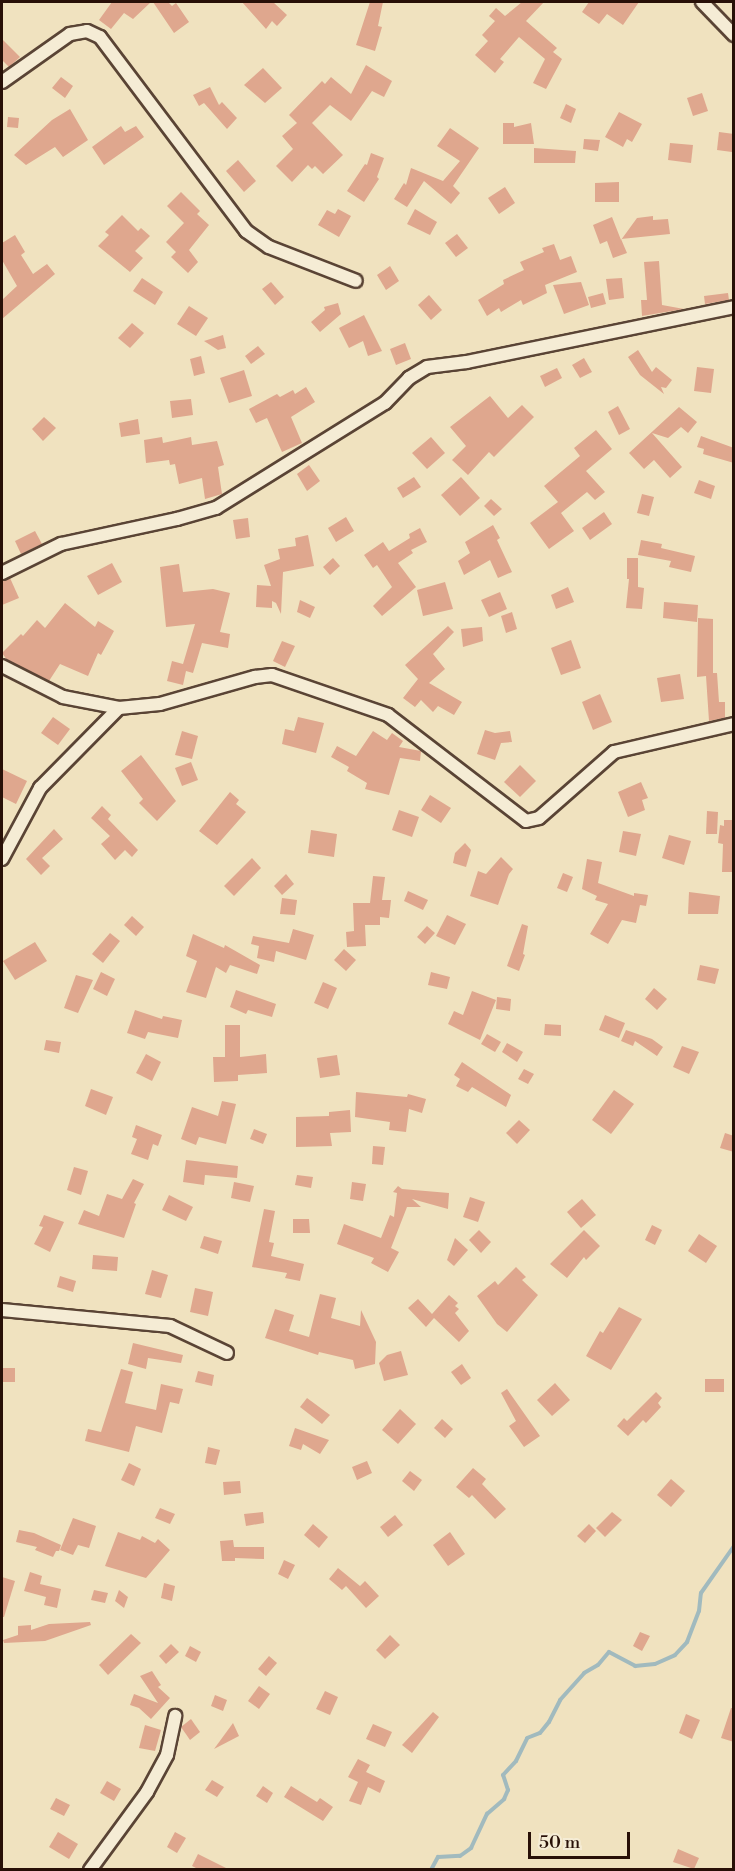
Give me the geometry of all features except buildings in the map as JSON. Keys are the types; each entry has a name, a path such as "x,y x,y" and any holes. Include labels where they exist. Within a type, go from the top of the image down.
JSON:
{"street":[{"path":"702,2 734,35"},
{"path":"2,82 70,34 87,31 100,37 246,231 269,247 356,281"},
{"path":"2,573 61,544 177,519 216,508 385,403 409,378 428,367 467,362 734,307"},
{"path":"2,666 63,697 119,708 160,704 255,677 272,675 388,715 518,815 532,821 539,818 614,752 734,724"},
{"path":"2,858 40,788 119,708"},
{"path":"2,1310 170,1326 227,1353"},
{"path":"90,1869 147,1792 167,1755 175,1716"}],"waterway":[{"path":"431,1870 438,1857 460,1856 471,1848 487,1814 504,1799 508,1790 503,1775 516,1761 527,1738 540,1733 549,1722 560,1700 584,1673 598,1665 609,1652 635,1666 655,1664 675,1655 687,1642 699,1611 701,1593 734,1546"}]}
